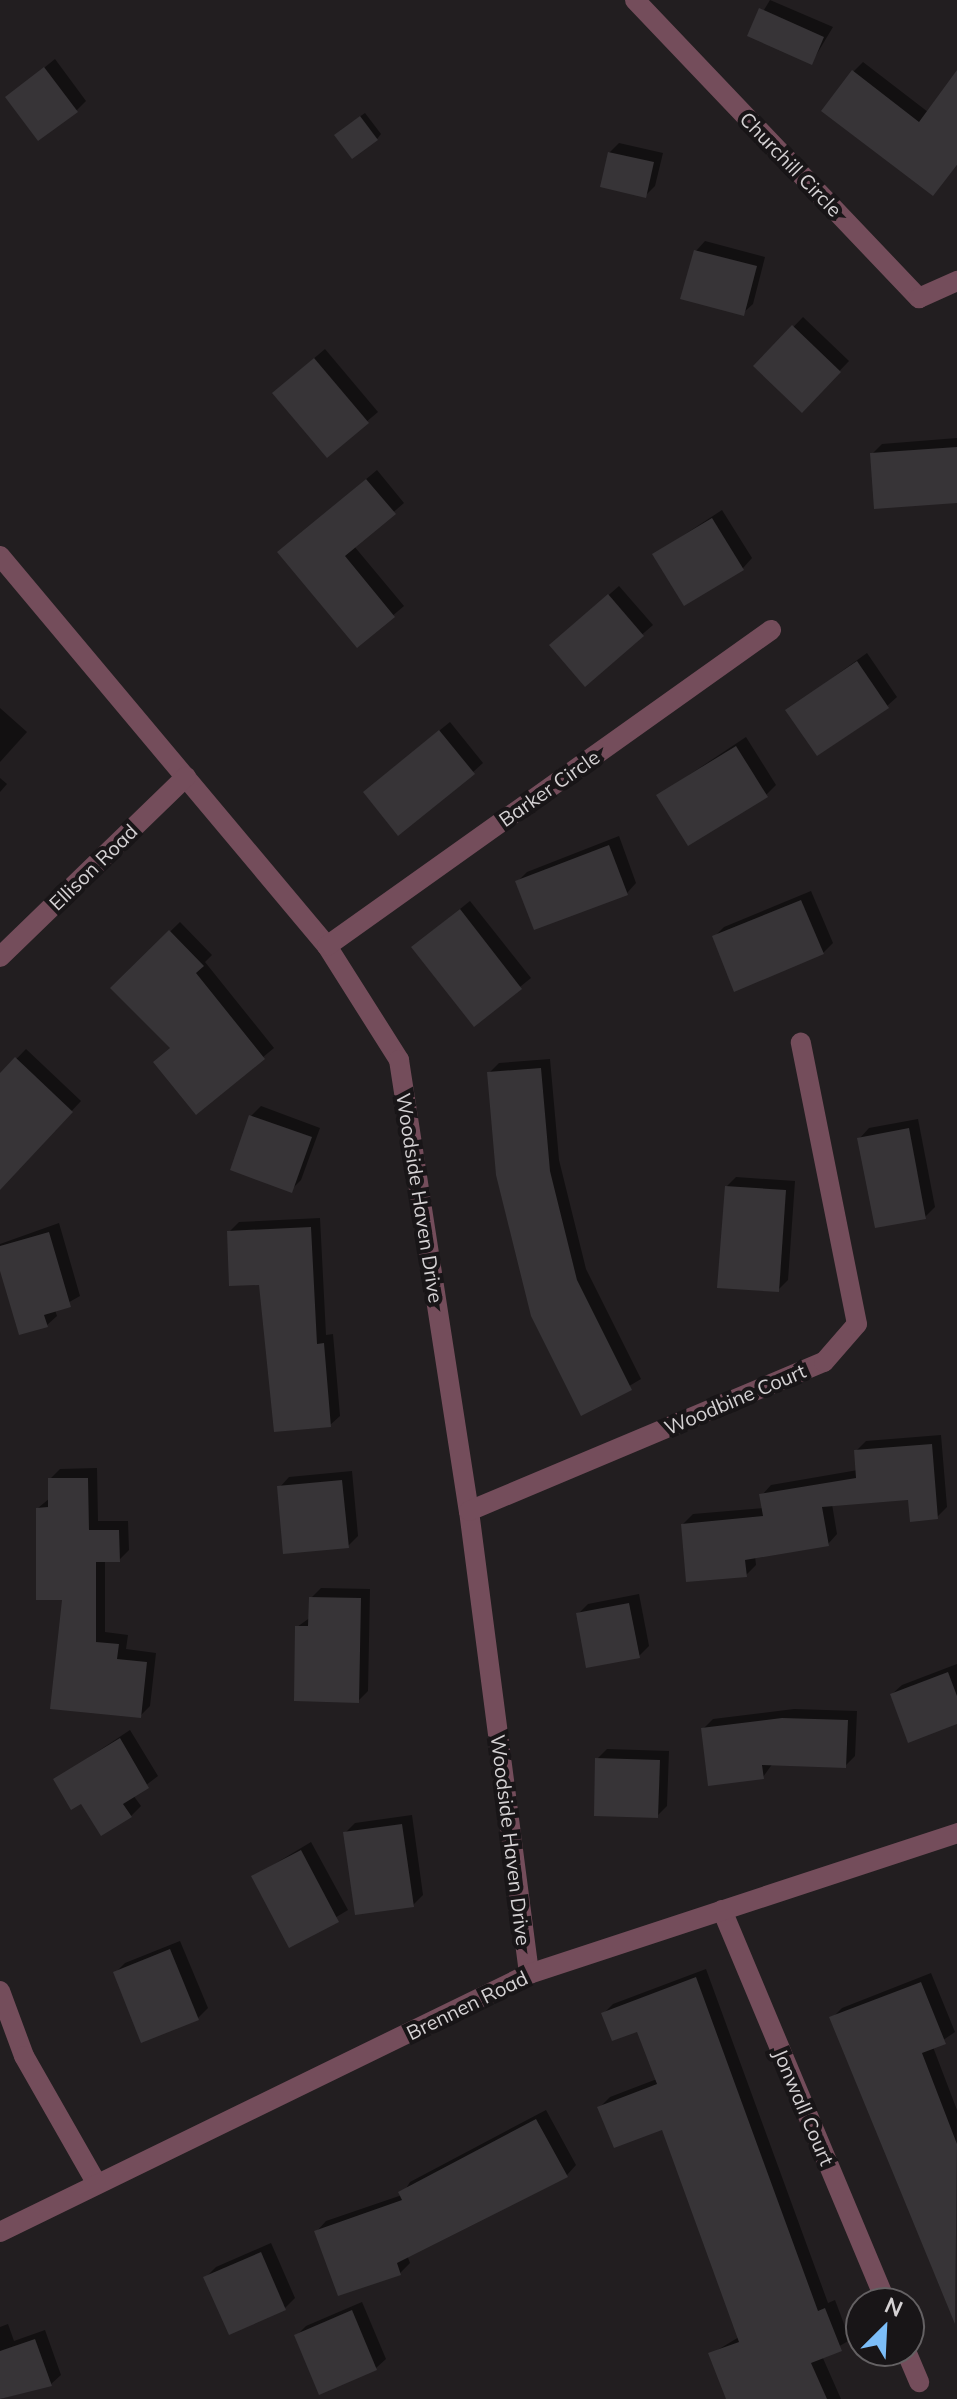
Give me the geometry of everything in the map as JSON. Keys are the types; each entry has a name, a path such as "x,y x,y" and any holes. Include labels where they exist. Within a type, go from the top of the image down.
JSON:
{"street":[{"name":"Churchill Circle","path":"635,0 919,298 957,281"},
{"name":"Woodside Haven Drive","path":"0,556 327,946 399,1060 469,1511 529,1974"},
{"name":"Barker Circle","path":"327,946 771,630"},
{"name":"Ellison Road","path":"0,957 186,777"},
{"name":"Woodbine Court","path":"469,1511 824,1362 857,1324 801,1043"},
{"name":"Brennen Road","path":"0,2232 529,1974 957,1833"},
{"name":"Jonwall Court","path":"722,1910 879,2287"},
{"path":"0,1991 24,2056 97,2184"},
{"path":"913,2367 919,2382"}],"building":[{"path":"759,8 824,37 812,65 747,36"},
{"path":"44,67 78,112 38,141 5,97"},
{"path":"852,70 919,122 957,70 957,165 933,196 821,111"},
{"path":"360,116 378,140 352,159 334,135"},
{"path":"608,152 654,162 646,198 600,187"},
{"path":"694,250 757,266 744,316 680,299"},
{"path":"792,325 841,372 802,413 753,366"},
{"path":"314,358 369,423 327,458 272,393"},
{"path":"957,447 957,503 874,509 870,453"},
{"path":"366,479 396,514 345,556 395,617 357,648 277,552"},
{"path":"712,518 744,570 684,606 652,554"},
{"path":"608,594 644,636 585,687 549,645"},
{"path":"857,661 889,708 817,756 785,710"},
{"path":"439,730 475,774 398,836 363,792"},
{"path":"736,746 768,797 688,846 656,795"},
{"path":"609,845 628,895 534,930 515,881"},
{"path":"801,900 824,954 734,992 712,936"},
{"path":"460,909 522,989 474,1027 411,947"},
{"path":"169,930 204,966 196,973 265,1059 196,1115 153,1062 170,1048 110,988"},
{"path":"15,1057 73,1112 0,1190 0,1073"},
{"path":"541,1068 550,1171 577,1280 632,1390 581,1416 531,1316 496,1175 487,1072"},
{"path":"249,1115 312,1137 292,1193 230,1170"},
{"path":"909,1128 926,1219 875,1228 857,1138"},
{"path":"725,1186 786,1190 779,1292 717,1288"},
{"path":"311,1227 317,1344 324,1343 331,1427 274,1432 259,1285 229,1286 227,1231"},
{"path":"49,1232 71,1307 44,1315 48,1327 19,1335 0,1271 0,1246"},
{"path":"932,1444 938,1519 910,1522 908,1500 822,1507 829,1546 745,1560 747,1577 686,1582 681,1524 763,1516 759,1494 856,1478 854,1450"},
{"path":"48,1478 88,1478 89,1530 119,1530 120,1562 96,1562 96,1642 119,1644 117,1659 147,1662 141,1718 50,1709 62,1600 36,1600 36,1508 48,1507"},
{"path":"342,1480 349,1548 283,1554 277,1486"},
{"path":"309,1597 361,1598 359,1703 294,1701 295,1626 308,1626"},
{"path":"629,1603 640,1658 586,1668 576,1613"},
{"path":"948,1672 957,1696 957,1724 908,1743 890,1694"},
{"path":"782,1718 848,1720 846,1768 762,1765 764,1779 708,1786 701,1728"},
{"path":"120,1738 149,1788 123,1804 132,1817 101,1836 81,1804 71,1810 53,1779"},
{"path":"595,1758 660,1760 658,1818 594,1816"},
{"path":"402,1824 414,1907 355,1915 343,1832"},
{"path":"301,1850 339,1922 289,1948 251,1876"},
{"path":"170,1949 199,2020 141,2043 113,1972"},
{"path":"696,1977 818,2311 825,2308 842,2351 811,2363 827,2399 726,2399 708,2353 739,2342 662,2130 614,2148 597,2107 657,2084 637,2032 612,2041 601,2013"},
{"path":"921,1982 946,2044 922,2053 957,2144 955,2324 829,2017"},
{"path":"536,2119 568,2177 397,2263 401,2275 338,2296 314,2231 402,2200 398,2192"},
{"path":"261,2252 286,2310 229,2335 203,2277"},
{"path":"352,2310 377,2370 319,2395 294,2335"},
{"path":"35,2339 52,2386 0,2399 0,2351"}]}
